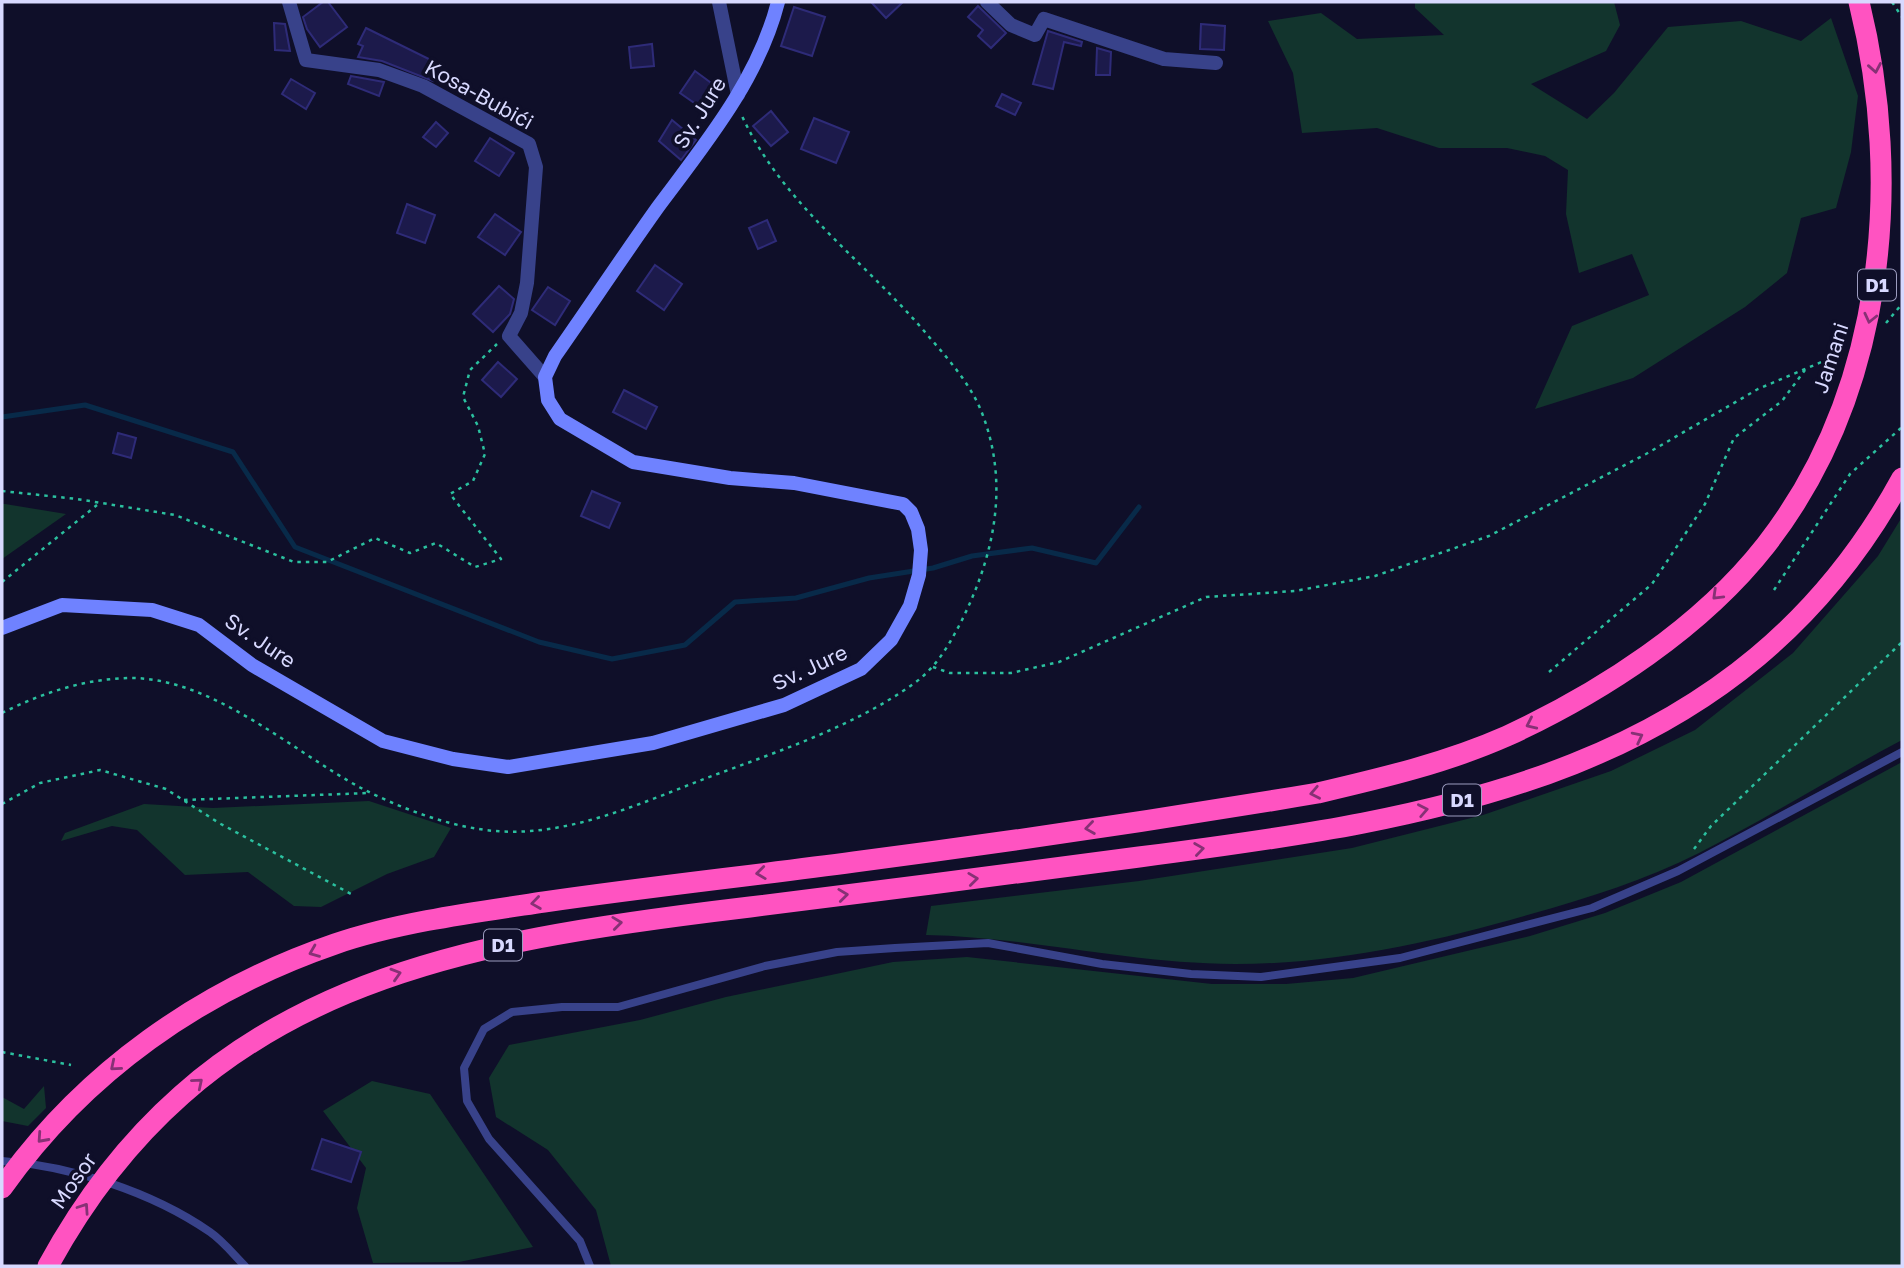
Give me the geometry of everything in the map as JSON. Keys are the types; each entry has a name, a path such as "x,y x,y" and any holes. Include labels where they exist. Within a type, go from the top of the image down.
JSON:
{"highway":[{"name":"Jamani","path":"2,1188 36,1144 86,1092 137,1048 193,1009 254,976 337,943 468,913 678,883 853,862 1318,793 1424,767 1504,737 1615,677 1679,629 1765,546 1804,485 1837,420 1861,352 1877,281 1885,209 1884,136 1875,65 1859,2"},
{"name":"Mosor","path":"48,1266 97,1189 146,1127 224,1061 284,1021 353,988 468,952 603,925 1198,850 1436,807 1575,766 1675,716 1764,650 1838,574 1878,519 1902,478"}],"street":[{"name":"Kosa-Bubići","path":"289,2 306,60 379,70 423,86 528,144 536,167 527,283 521,313 509,336"},
{"path":"719,2 738,95"},
{"name":"Sv. Jure","path":"2,628 62,605 152,610 199,625 252,665 383,741 453,759 508,767 653,743 784,705 861,669 891,640 910,606 919,575 920,559 918,529 911,512 902,504 794,483 730,478 633,462 560,419 548,400 545,377 555,356 659,206 693,164 738,95 773,19 778,2"},
{"path":"986,2 1011,25 1035,35 1044,19 1164,59 1216,62"},
{"path":"509,336 545,377"}],"lane":[{"path":"590,1266 580,1241 489,1139 467,1101 464,1068 484,1029 512,1012 562,1007 618,1007 765,966 837,952 962,944 988,943 1127,967 1261,977 1400,958 1592,908 1678,871 1902,752"},
{"path":"2,1161 29,1163 79,1175 153,1200 212,1233 245,1266"}],"path":[{"path":"1892,2 1902,17"},
{"path":"2,713 38,694 84,683 132,678 181,688 245,715 373,793 424,815 479,829 517,831 567,826 631,807 804,741 883,703 933,667 950,644 988,562 998,508 995,458 981,412 958,370 921,326 810,216 782,183 754,142 741,115 738,95"},
{"path":"1885,323 1902,304"},
{"path":"2,491 77,499 97,505 175,516 294,562 327,562 375,538 410,553 436,543 475,567 500,559 450,494 473,481 485,454 478,426 463,397 470,370 487,351 509,336"},
{"path":"933,667 950,673 1011,673 1059,662 1206,597 1296,591 1375,576 1489,536 1646,454 1758,389 1843,353"},
{"path":"1549,672 1652,584 1705,504 1734,438 1782,401 1805,369"},
{"path":"1774,590 1850,474 1902,427"},
{"path":"2,582 97,505"},
{"path":"1678,871 1711,826 1902,642"},
{"path":"2,804 40,783 100,770 166,789 219,823 353,895"},
{"path":"184,800 373,793"},
{"path":"2,1052 71,1065"}],"green space":[{"path":"1415,2 1614,2 1620,25 1606,51 1531,84 1587,119 1614,93 1668,27 1741,21 1801,41 1831,18 1858,96 1851,152 1836,208 1801,218 1787,273 1745,307 1633,378 1535,409 1572,326 1649,295 1632,254 1579,273 1566,214 1568,170 1545,156 1507,148 1439,148 1377,128 1302,133 1293,73 1268,21 1321,13 1357,39 1444,35 1415,8"},
{"path":"2,504 5,504 66,514 2,559"},
{"path":"1902,517 1902,740 1725,840 1658,872 1574,902 1458,934 1384,950 1310,960 1196,963 1003,940 926,935 931,906 1139,881 1352,848 1483,815 1611,771 1695,730 1793,653 1878,556"},
{"path":"1902,762 1902,1266 611,1266 596,1210 548,1150 496,1117 489,1078 509,1045 640,1020 726,997 893,962 967,957 1212,984 1286,984 1353,978 1530,936 1605,913 1681,882"},
{"path":"369,801 451,828 434,857 387,874 321,907 294,906 248,872 185,875 137,830 112,826 61,841 65,833 144,804 213,808"},
{"path":"372,1081 430,1094 533,1247 459,1262 373,1263 357,1208 366,1168 323,1111"},
{"path":"44,1086 46,1108 28,1126 2,1121 2,1097 24,1109"}],"building":[{"path":"323,2 328,2 347,27 320,47 307,29 303,17"},
{"path":"871,2 903,2 886,18"},
{"path":"978,6 1006,33 991,48 978,36 983,30 968,17"},
{"path":"794,7 825,17 812,56 781,46"},
{"path":"274,23 285,24 290,51 275,50"},
{"path":"1201,24 1225,26 1224,50 1200,49"},
{"path":"366,28 441,65 433,81 382,61 358,57 363,46 358,44"},
{"path":"1048,31 1082,42 1081,46 1064,42 1053,89 1033,84"},
{"path":"652,44 654,66 631,68 629,47"},
{"path":"1097,48 1111,52 1110,75 1096,75"},
{"path":"695,71 718,88 703,109 680,93"},
{"path":"351,76 384,82 379,96 348,84"},
{"path":"291,79 315,93 306,109 282,94"},
{"path":"1002,94 1021,103 1015,115 996,106"},
{"path":"771,111 788,132 771,146 753,126"},
{"path":"814,118 849,132 836,163 801,149"},
{"path":"672,120 696,140 681,160 659,141"},
{"path":"436,122 448,133 436,147 423,137"},
{"path":"490,138 514,153 499,176 475,161"},
{"path":"407,204 435,215 425,243 397,233"},
{"path":"495,214 521,232 505,255 478,237"},
{"path":"767,220 776,241 758,249 749,228"},
{"path":"655,265 682,284 664,310 637,291"},
{"path":"499,286 514,299 510,314 493,332 473,314"},
{"path":"548,287 570,301 555,325 532,310"},
{"path":"498,362 517,379 501,397 482,380"},
{"path":"624,390 657,407 646,429 613,412"},
{"path":"118,433 136,438 131,458 113,453"},
{"path":"592,491 620,503 609,528 581,516"},
{"path":"322,1139 361,1152 351,1182 312,1169"}],"waterway":[{"path":"2,417 85,405 233,452 295,547 539,642 612,659 685,645 735,602 796,598 869,578 933,568 972,556 1032,548 1096,563 1139,507"}]}
